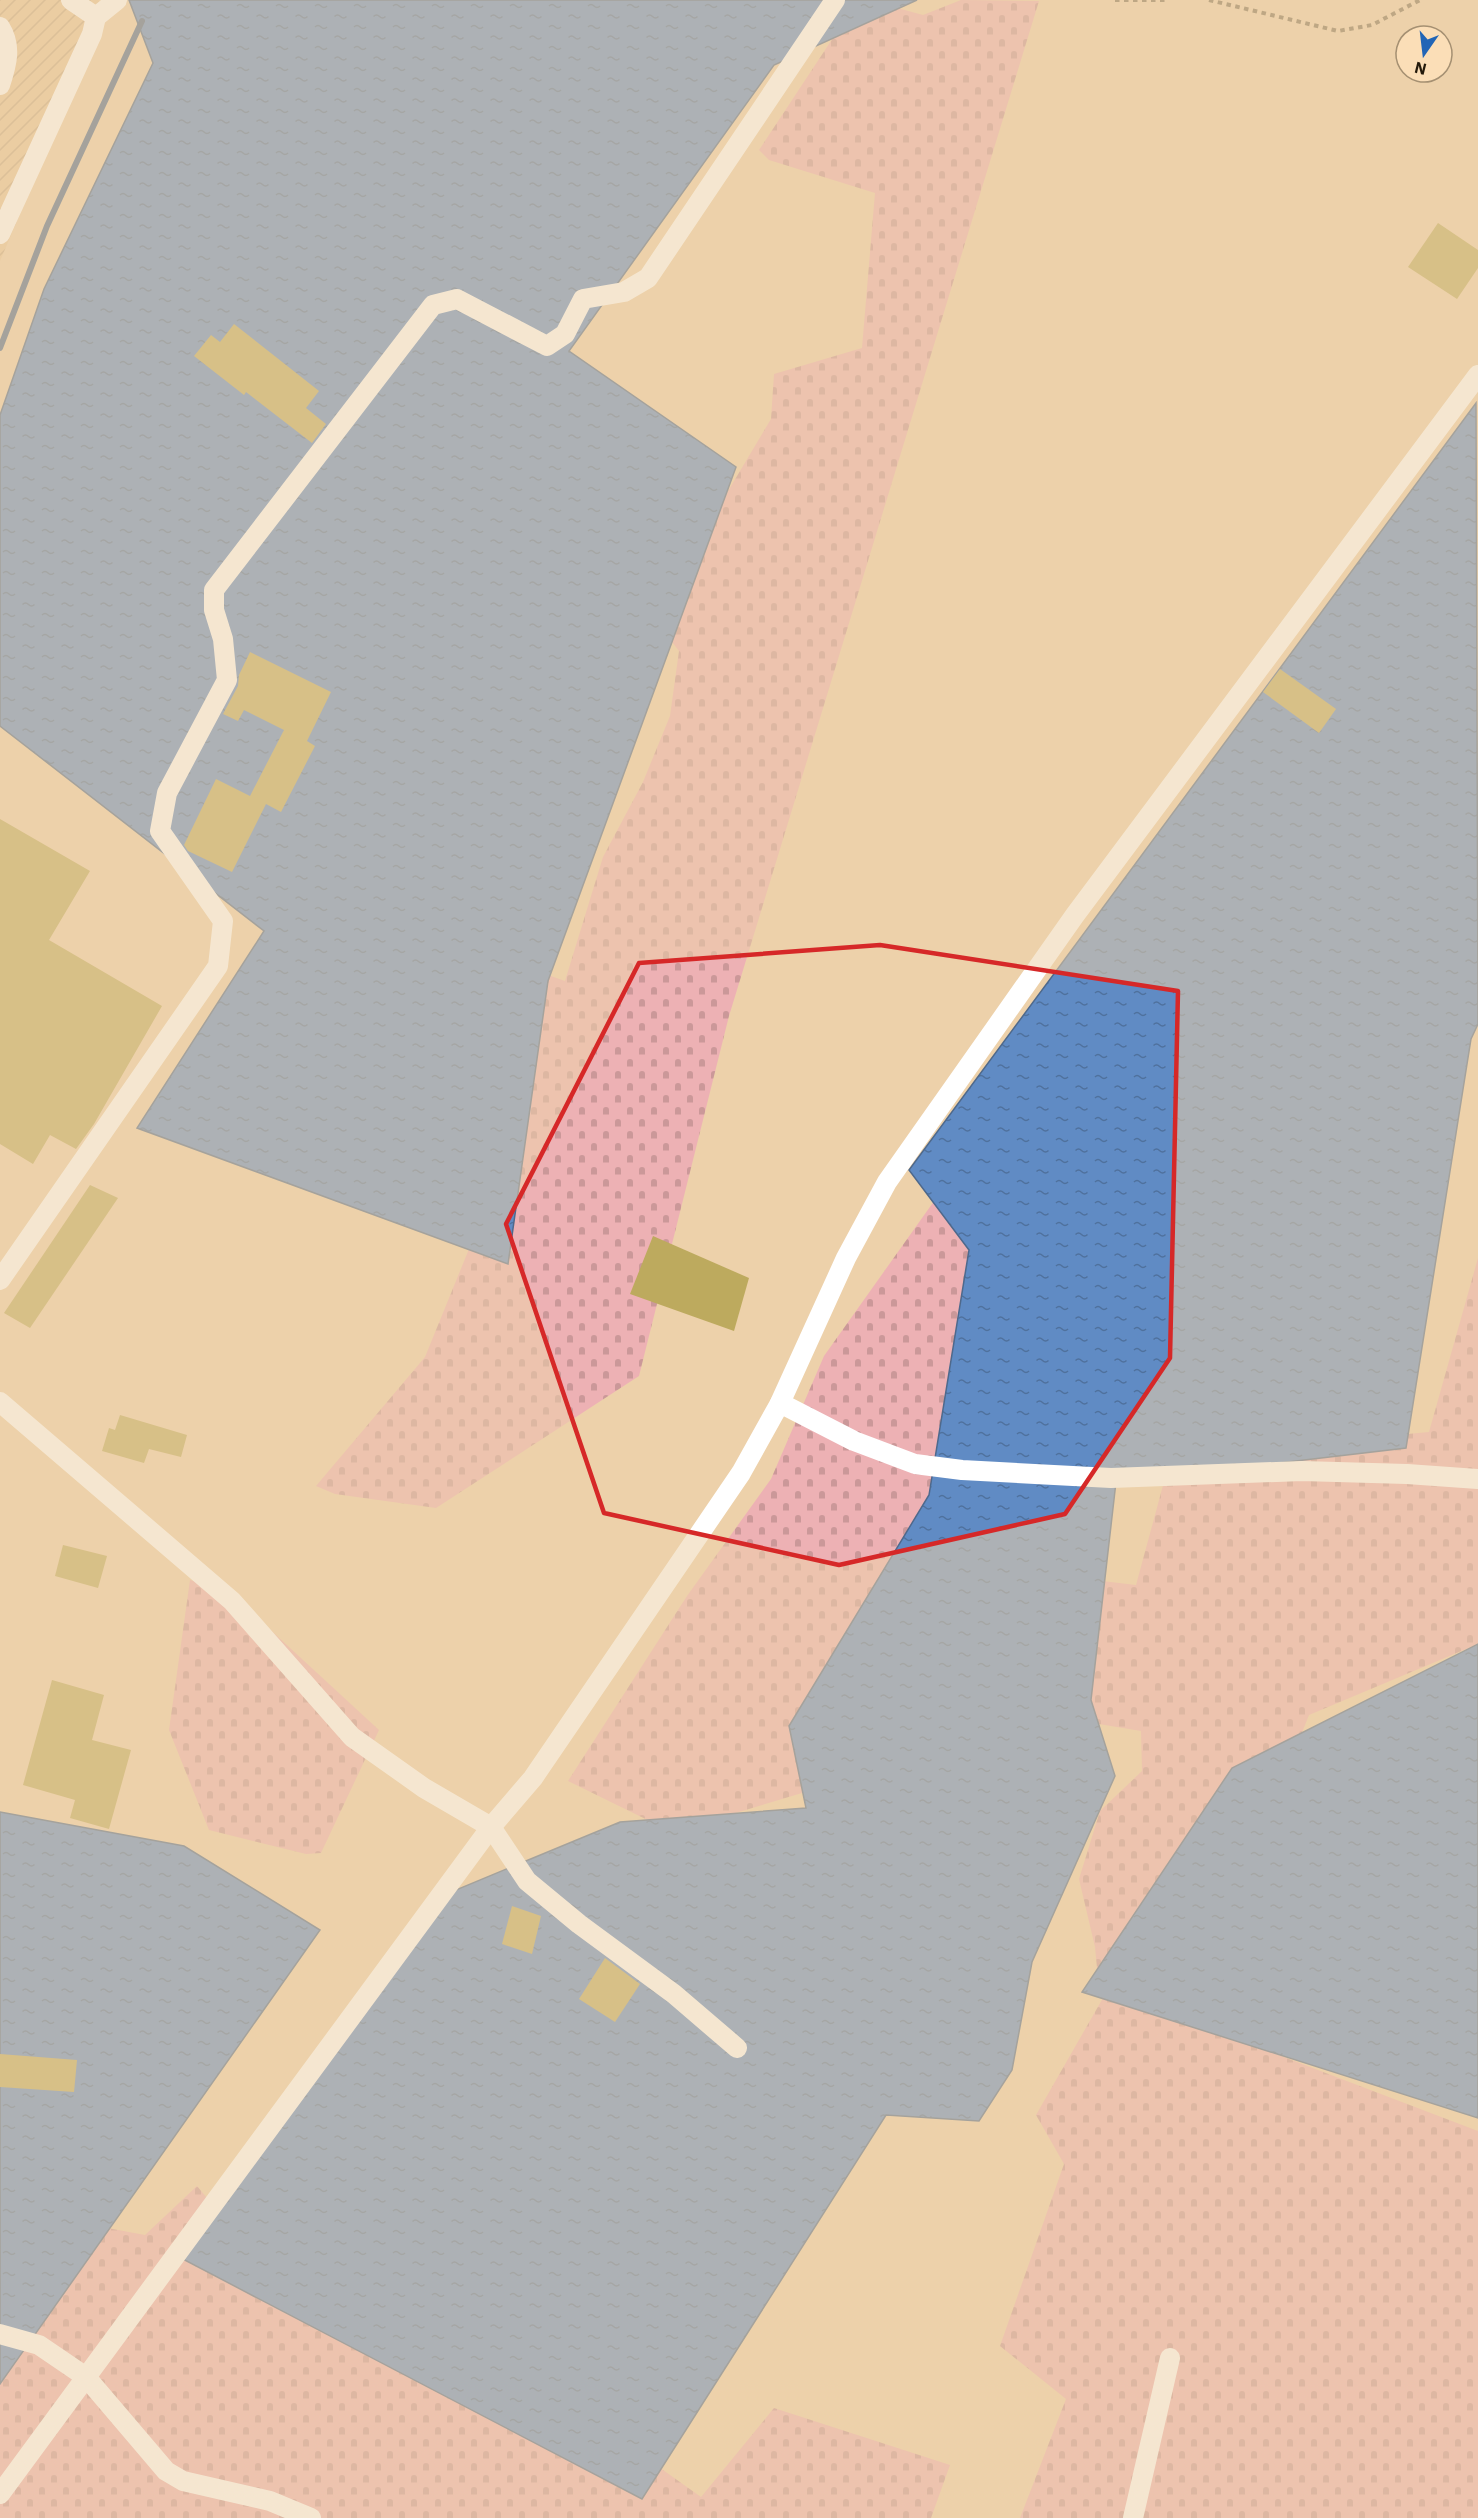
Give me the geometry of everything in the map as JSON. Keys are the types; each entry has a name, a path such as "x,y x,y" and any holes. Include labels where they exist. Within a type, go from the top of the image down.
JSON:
{"street":[{"path":"71,0 96,17"},
{"path":"0,234 92,34 96,17 117,0"},
{"path":"0,1280 218,966 223,921 160,831 167,793 227,680 223,639 214,610 214,590 433,305 457,299 547,346 565,334 583,299 624,292 648,278 835,0"},
{"path":"0,27 6,37 8,60 0,84"},
{"path":"0,2494 491,1827 533,1778 734,1483 780,1404 846,1258 887,1182 1075,915 1478,375"},
{"path":"0,1402 232,1600 352,1737 424,1788 491,1827 527,1881 579,1924 674,1994 737,2048"},
{"path":"780,1404 854,1441 915,1464 962,1470 1111,1478 1302,1471 1478,1479"},
{"path":"0,2334 39,2345 86,2377 166,2471 183,2481 270,2501 311,2518"},
{"path":"1132,2518 1170,2358"}],"path":[{"path":"1115,0 1169,0"},
{"path":"1209,0 1338,31 1372,25 1420,0"}],"highlighted area":[{"path":"880,945 1178,991 1170,1358 1065,1514 839,1565 604,1513 506,1224 639,963"}],"shaded area":[{"path":"0,0 98,0 108,7 0,261"}],"green space":[{"path":"858,0 868,0 923,15 961,0 1039,1 729,1016 639,1376 436,1508 335,1494 316,1486 425,1357 493,1190 508,961 565,981 603,857 643,782 670,716 679,651 653,617 771,419 774,374 862,348 875,193 769,160 759,150"},
{"path":"959,1166 996,1302 977,1566 1136,1585 1171,1456 1429,1432 1478,1258 1478,1644 1309,1715 1229,1915 1166,2012 1478,2131 1478,2518 1020,2518 1066,2399 1000,2346 1064,2164 1036,2115 1107,1991 1099,1989 1095,1947 1079,1879 1100,1811 1142,1771 1141,1731 900,1691 822,1787 672,1832 568,1781 687,1596 771,1479 824,1356"},
{"path":"190,1580 227,1590 379,1730 321,1853 306,1854 209,1830 169,1730"},
{"path":"197,2186 231,2227 552,2391 701,2497 774,2408 950,2465 931,2518 0,2518 0,2208 145,2235"}],"water":[{"path":"129,0 917,0 774,65 569,351 736,467 548,981 508,1264 137,1128 264,931 0,726 0,415 44,289 153,63"},
{"path":"1476,403 1478,1024 1471,1039 1406,1448 1116,1482 1091,1700 1115,1776 1032,1962 1012,2070 979,2121 886,2115 642,2499 177,2256 451,1892 620,1822 806,1808 789,1726 929,1495 969,1250 909,1170"},
{"path":"1478,1644 1478,2118 1082,1992 1232,1768"},
{"path":"0,1812 184,1846 320,1930 0,2384"}],"building":[{"path":"1438,223 1478,250 1478,268 1457,299 1408,267"},
{"path":"234,324 319,391 306,408 326,424 312,443 246,392 244,395 194,356 211,335 220,342"},
{"path":"250,652 331,692 307,741 315,746 281,812 266,804 232,872 188,851 184,845 216,779 250,796 284,730 244,710 238,721 223,714 238,686 239,675"},
{"path":"1280,669 1336,709 1319,733 1263,692"},
{"path":"0,819 90,871 49,940 162,1006 94,1124 76,1149 50,1135 33,1164 0,1144"},
{"path":"90,1185 118,1198 30,1328 4,1313"},
{"path":"653,1236 749,1278 734,1331 630,1294"},
{"path":"120,1415 187,1435 181,1457 149,1449 144,1463 102,1451 109,1428 115,1430"},
{"path":"63,1545 107,1556 98,1588 55,1576"},
{"path":"52,1680 104,1695 92,1740 131,1750 109,1829 70,1818 75,1800 23,1785"},
{"path":"512,1906 541,1916 532,1954 502,1944"},
{"path":"605,1958 640,1984 615,2022 579,1999"},
{"path":"0,2054 77,2060 74,2092 0,2087"}],"waterway":[{"path":"0,348 47,226 142,21"}]}
